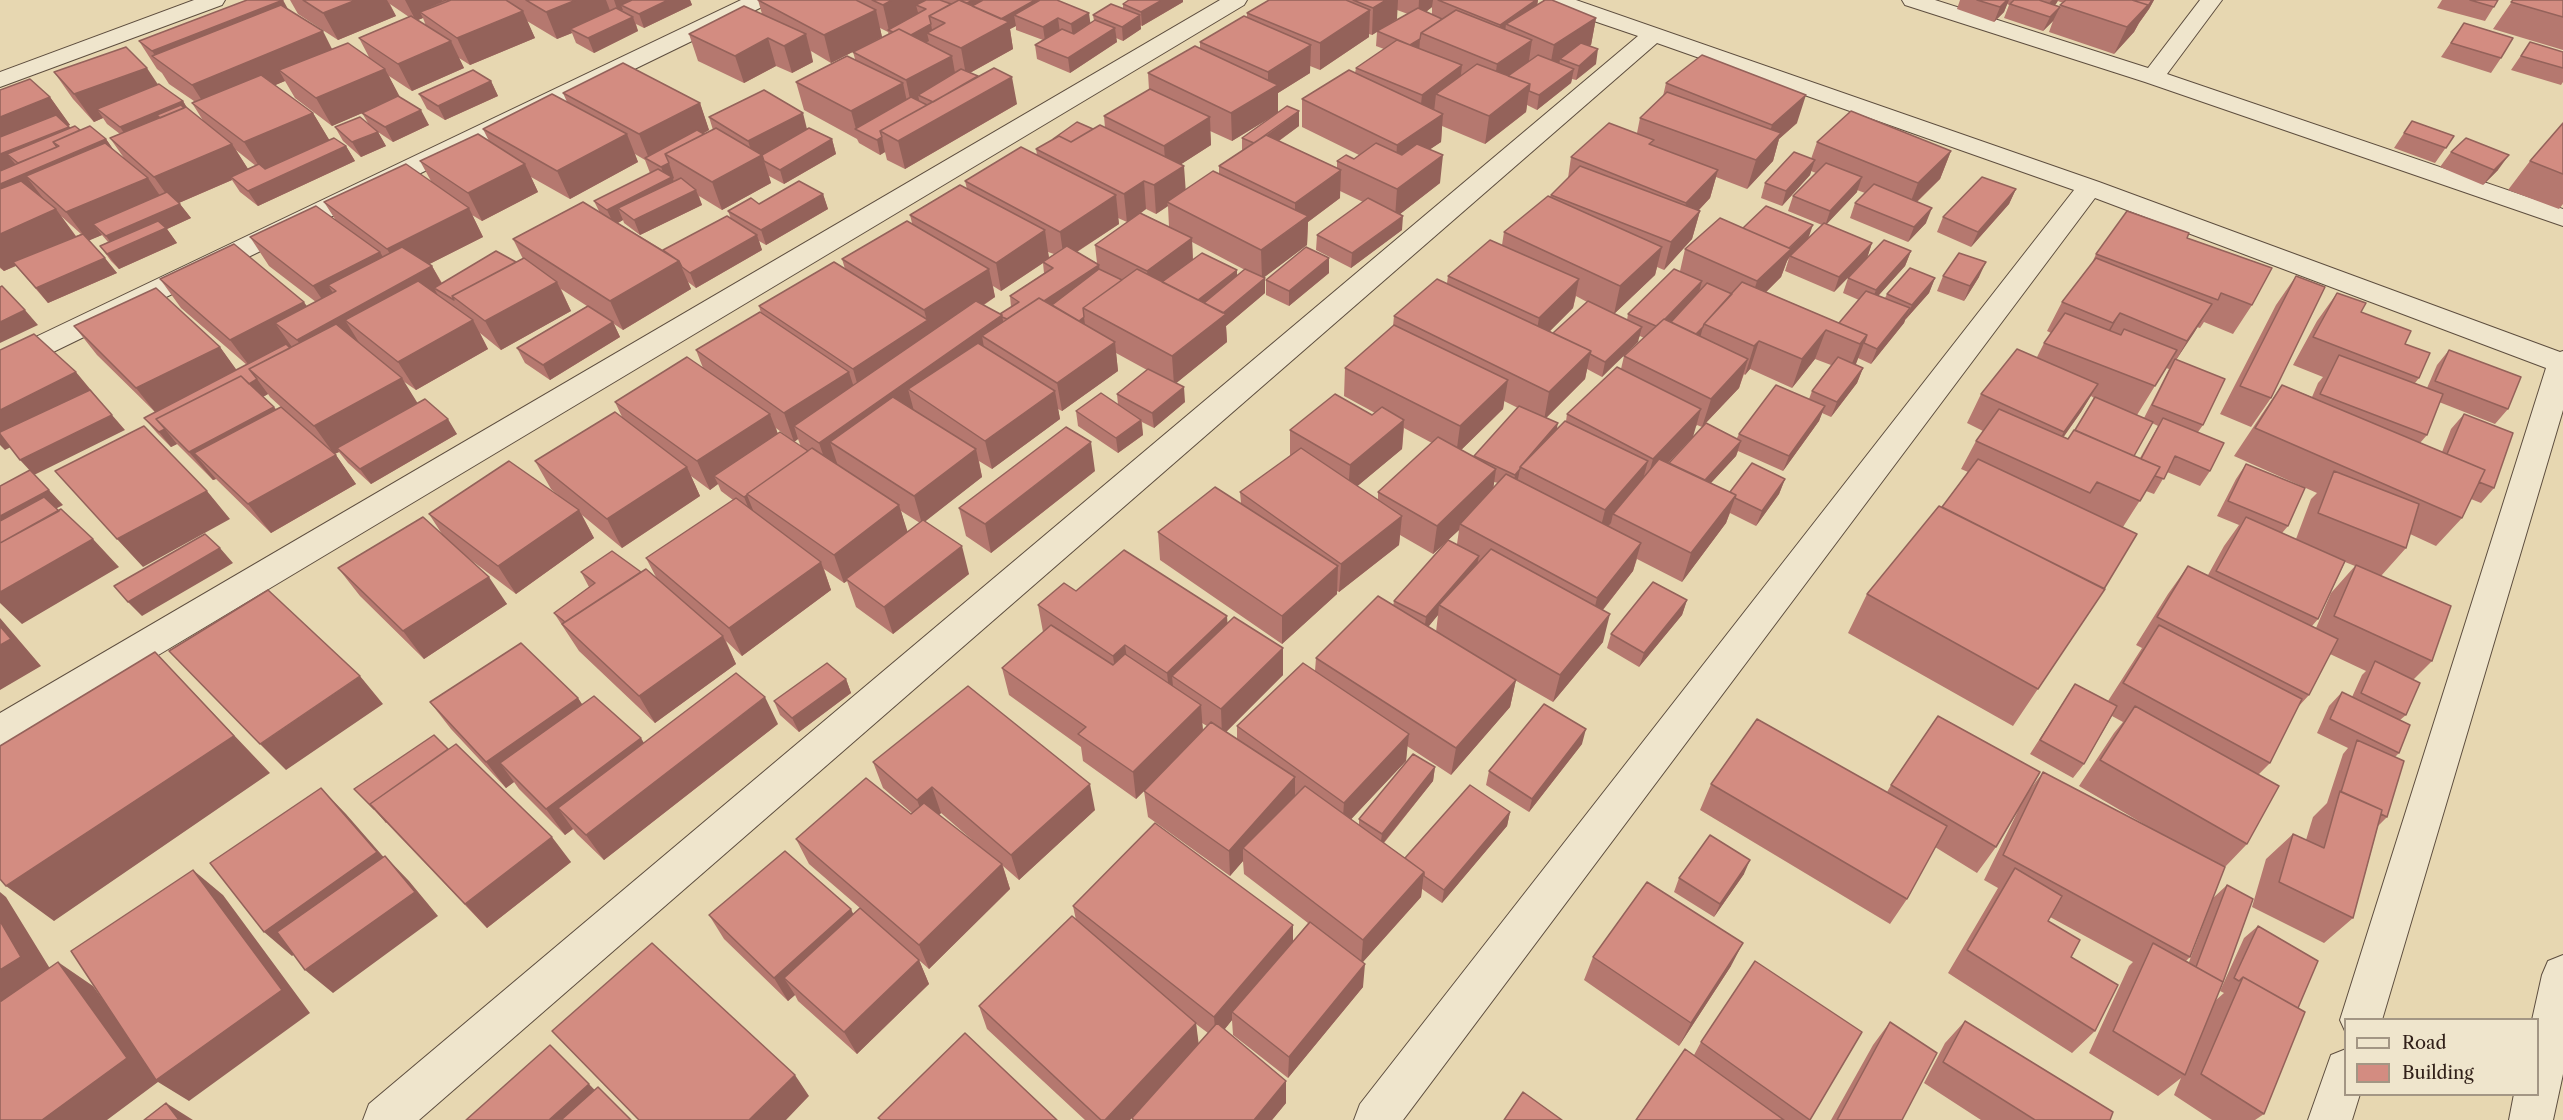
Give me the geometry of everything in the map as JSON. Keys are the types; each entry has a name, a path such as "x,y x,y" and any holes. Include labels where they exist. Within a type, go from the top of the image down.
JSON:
{"street":[{"path":"0,80 214,0"},
{"path":"0,366 758,0"},
{"path":"0,731 1236,0"},
{"path":"1555,0 2090,188 2563,362 2362,1018"},
{"path":"1913,0 2153,77 2563,218"},
{"path":"2153,77 2211,0"},
{"path":"385,1120 1653,35"},
{"path":"1376,1120 2090,188"},
{"path":"2539,1084 2563,975"},
{"path":"2330,1120 2344,1076"},
{"path":"2530,1120 2536,1096"}],"building":[{"path":"247,0 283,0 152,51 139,41"},
{"path":"303,0 356,0 323,13"},
{"path":"446,0 451,0 426,8"},
{"path":"451,0 506,0 523,11 457,38 420,12"},
{"path":"526,0 576,0 546,12"},
{"path":"632,0 668,0 639,14 621,5"},
{"path":"758,0 856,0 876,10 824,35"},
{"path":"872,0 892,0 883,5"},
{"path":"926,0 940,0 951,4 929,16 931,24 911,35 899,29 893,32 888,30 926,9 916,5"},
{"path":"959,0 1009,22 961,48 927,33 945,23 929,16"},
{"path":"983,0 1035,0 1001,19 972,6"},
{"path":"1040,0 1057,0 1089,13 1071,24 1058,18 1043,27 1014,15"},
{"path":"1129,0 1162,0 1141,12 1123,4"},
{"path":"1269,0 1346,0 1370,10 1320,43 1247,13"},
{"path":"1353,0 1386,0 1373,8"},
{"path":"1438,0 1536,0 1500,25"},
{"path":"1545,0 1552,0 1596,18 1554,45 1506,24"},
{"path":"1977,0 2007,0 2000,7"},
{"path":"2014,0 2039,0 2060,7 2050,17 2010,4"},
{"path":"2066,0 2132,0 2148,5 2127,27 2060,5"},
{"path":"2132,0 2152,0 2146,9 2148,5"},
{"path":"2470,0 2498,0 2494,7"},
{"path":"2513,0 2563,0 2563,17 2511,2"},
{"path":"1111,4 1140,15 1122,27 1093,15"},
{"path":"281,5 323,31 192,85 152,56"},
{"path":"744,6 806,34 784,46 768,38 735,56 689,34"},
{"path":"616,8 633,17 588,38 570,29"},
{"path":"1418,8 1442,19 1421,33 1420,39 1410,45 1377,31"},
{"path":"1456,10 1532,40 1497,64 1421,33"},
{"path":"411,16 451,41 398,64 359,38"},
{"path":"1244,16 1311,45 1268,72 1200,42"},
{"path":"1095,20 1115,28 1068,58 1035,45 1062,29 1074,34"},
{"path":"2464,23 2513,38 2501,58 2451,43"},
{"path":"899,29 952,56 906,80 853,52"},
{"path":"1397,40 1462,65 1422,95 1356,68"},
{"path":"2530,42 2563,52 2563,68 2521,56"},
{"path":"348,43 385,69 316,98 279,70"},
{"path":"1581,43 1598,49 1579,66 1560,59"},
{"path":"1195,46 1278,85 1231,113 1148,73"},
{"path":"126,47 147,68 74,94 54,72"},
{"path":"1538,55 1574,69 1539,95 1529,91 1530,84 1508,76"},
{"path":"1702,55 1806,95 1772,125 1666,83"},
{"path":"847,56 903,83 851,111 796,82"},
{"path":"623,63 700,103 639,134 563,93"},
{"path":"1477,64 1530,84 1489,116 1436,94"},
{"path":"994,68 1012,77 898,141 880,131"},
{"path":"961,69 978,76 933,102 918,95"},
{"path":"473,70 491,81 438,106 419,94"},
{"path":"1349,70 1443,114 1397,145 1302,99"},
{"path":"261,75 313,113 244,142 192,103"},
{"path":"30,79 50,97 0,117 0,90"},
{"path":"159,84 183,101 120,127 97,109"},
{"path":"1150,89 1210,117 1164,146 1104,116"},
{"path":"764,90 803,113 748,141 709,117"},
{"path":"1667,92 1781,133 1756,160 1640,118"},
{"path":"552,94 627,134 557,171 483,129"},
{"path":"398,96 421,110 385,127 362,113"},
{"path":"911,97 927,105 880,131 882,137 877,140 855,129"},
{"path":"181,105 184,108 160,118 157,115"},
{"path":"1287,106 1299,111 1254,143 1242,138"},
{"path":"186,107 232,144 154,177 110,138"},
{"path":"1851,111 1951,151 1918,183 1817,142"},
{"path":"56,115 69,127 0,154 0,137"},
{"path":"360,117 378,132 352,142 335,127"},
{"path":"2412,121 2454,136 2446,148 2404,133"},
{"path":"1077,122 1093,129 1071,142 1059,136 1053,139"},
{"path":"1609,123 1654,140 1649,144 1718,170 1686,203 1571,157"},
{"path":"2563,123 2563,174 2530,161"},
{"path":"1100,125 1184,166 1154,185 1144,181 1124,194 1036,149 1059,136 1071,142"},
{"path":"75,126 80,130 53,142 57,147 18,163 7,154"},
{"path":"90,126 106,139 0,184 0,171 59,146 53,142"},
{"path":"716,128 762,155 712,182 665,154"},
{"path":"809,128 832,139 780,170 764,161 762,155"},
{"path":"697,130 704,134 665,154 669,163 661,167 645,158"},
{"path":"478,134 525,164 468,193 420,161"},
{"path":"1266,135 1341,170 1295,203 1219,166"},
{"path":"334,138 346,146 248,191 231,177 259,164 265,169"},
{"path":"2466,138 2509,155 2494,170 2451,152"},
{"path":"105,143 148,178 66,212 26,176"},
{"path":"1376,143 1402,155 1417,144 1443,155 1397,189 1337,161 1346,155 1354,159"},
{"path":"1021,147 1116,195 1060,232 965,181"},
{"path":"1794,152 1815,160 1786,191 1765,183"},
{"path":"1826,163 1862,177 1830,211 1793,196"},
{"path":"406,164 469,208 387,249 324,202"},
{"path":"1580,166 1700,211 1671,242 1551,195"},
{"path":"658,169 672,177 607,210 594,201"},
{"path":"1213,171 1308,216 1261,250 1167,202"},
{"path":"1982,177 2016,189 1978,232 1943,217"},
{"path":"681,178 696,190 634,220 618,208"},
{"path":"21,181 56,209 0,234 0,189"},
{"path":"799,181 823,194 761,230 728,211 751,198 759,204"},
{"path":"1874,184 1932,208 1914,227 1855,203"},
{"path":"960,185 1045,230 996,263 910,215"},
{"path":"167,192 180,204 106,236 93,224"},
{"path":"1548,196 1662,247 1620,286 1504,232"},
{"path":"1368,198 1403,216 1352,253 1317,235"},
{"path":"583,202 679,261 610,301 513,239"},
{"path":"316,206 380,252 313,286 250,237"},
{"path":"1766,206 1813,225 1789,248 1743,228"},
{"path":"2127,211 2189,233 2187,238 2272,268 2252,305 2221,293 2218,300 2096,254"},
{"path":"1140,213 1192,238 1147,271 1095,245"},
{"path":"727,216 757,235 690,273 682,267 679,261 663,250"},
{"path":"1720,218 1791,249 1757,281 1685,249"},
{"path":"158,221 166,228 107,254 100,246"},
{"path":"907,221 989,269 924,310 842,259"},
{"path":"1824,223 1872,243 1839,277 1790,256"},
{"path":"83,234 105,258 36,288 13,262"},
{"path":"1490,240 1579,279 1539,318 1448,276"},
{"path":"1884,240 1911,251 1876,290 1848,278"},
{"path":"234,244 304,302 230,340 160,279"},
{"path":"1067,246 1099,265 1044,301 1039,298 1007,319 1002,317 1000,314 1019,302 1010,296 1053,268 1043,262"},
{"path":"402,247 432,266 297,340 275,323 336,291 328,285"},
{"path":"1306,247 1329,258 1289,291 1266,280"},
{"path":"496,251 516,262 452,296 454,300 434,288"},
{"path":"1202,253 1237,270 1198,300 1162,282"},
{"path":"1959,253 1986,262 1970,286 1943,276"},
{"path":"524,258 557,282 485,321 452,296"},
{"path":"2096,258 2212,304 2187,341 2120,313 2113,323 2062,302"},
{"path":"834,262 928,320 853,369 759,306"},
{"path":"1910,268 1935,278 1912,305 1887,294"},
{"path":"1099,269 1122,280 1083,308 1084,317 1079,321 1052,305"},
{"path":"1137,269 1226,314 1172,356 1083,308"},
{"path":"1245,269 1265,278 1223,313 1204,303"},
{"path":"1674,269 1702,281 1656,326 1628,314"},
{"path":"2296,276 2325,287 2271,398 2240,386"},
{"path":"1437,279 1591,351 1549,392 1394,316"},
{"path":"418,281 473,320 398,362 345,320"},
{"path":"1742,282 1867,335 1860,344 1826,330 1802,359 1759,341 1754,346 1704,324"},
{"path":"1707,283 1732,294 1696,334 1671,322"},
{"path":"2,286 25,310 0,322 0,287"},
{"path":"156,288 220,347 136,388 74,326"},
{"path":"1866,291 1910,308 1877,349 1864,343 1867,335 1839,323"},
{"path":"2337,293 2366,303 2361,312 2411,331 2405,344 2430,353 2419,378 2313,337"},
{"path":"1039,298 1115,342 1057,383 982,336"},
{"path":"976,301 1002,315 819,443 794,426"},
{"path":"1588,301 1642,327 1605,362 1590,354 1591,351 1553,333"},
{"path":"588,306 613,322 543,365 517,348"},
{"path":"760,312 849,372 784,413 696,350"},
{"path":"2065,313 2121,335 2124,329 2177,350 2155,386 2044,343"},
{"path":"1664,319 1748,359 1711,399 1624,356"},
{"path":"336,324 402,378 314,426 249,369"},
{"path":"1394,325 1508,380 1460,426 1345,368"},
{"path":"34,334 76,372 0,410 0,350"},
{"path":"978,343 1055,391 985,441 908,389"},
{"path":"286,344 290,348 249,369 257,379 249,384 241,376 156,419 165,429 159,432 144,418"},
{"path":"2017,349 2098,384 2064,432 1981,394"},
{"path":"2449,350 2521,377 2508,409 2435,381"},
{"path":"2339,355 2443,394 2427,435 2320,394"},
{"path":"687,357 770,414 697,461 615,402"},
{"path":"1838,357 1863,368 1837,402 1812,391"},
{"path":"2175,359 2225,379 2203,425 2152,405"},
{"path":"1617,367 1701,409 1653,459 1567,414"},
{"path":"1148,369 1184,387 1152,413 1117,394"},
{"path":"241,376 274,407 189,452 156,419"},
{"path":"1776,385 1825,406 1789,456 1739,434"},
{"path":"2282,385 2485,470 2462,518 2255,428"},
{"path":"90,390 112,415 20,460 0,434 0,432"},
{"path":"1101,393 1141,420 1116,438 1076,411"},
{"path":"1335,394 1372,415 1382,407 1404,420 1350,465 1290,430"},
{"path":"893,397 976,449 914,496 830,442"},
{"path":"2095,397 2153,422 2134,456 2075,430"},
{"path":"425,399 448,419 360,469 337,448"},
{"path":"1519,406 1558,423 1515,475 1474,456"},
{"path":"281,407 336,455 248,504 194,453"},
{"path":"1999,409 2068,439 2074,430 2160,467 2140,501 2097,482 2090,493 1976,441"},
{"path":"615,412 687,467 607,519 535,461"},
{"path":"2464,414 2513,433 2494,488 2479,482 2485,470 2447,454"},
{"path":"2163,418 2224,443 2210,471 2175,456 2164,479 2155,476 2160,467 2141,459"},
{"path":"1565,421 1648,461 1605,510 1520,467"},
{"path":"1706,423 1741,441 1705,480 1669,463"},
{"path":"144,426 207,491 117,539 55,471"},
{"path":"1066,427 1091,442 985,524 959,508"},
{"path":"780,432 808,451 744,497 714,476"},
{"path":"1438,437 1496,469 1437,526 1378,492"},
{"path":"812,448 899,505 834,555 747,494"},
{"path":"1301,448 1402,516 1341,564 1240,492"},
{"path":"1659,459 1736,495 1691,553 1613,514"},
{"path":"1978,459 2137,534 2104,589 1942,507"},
{"path":"509,461 579,510 498,566 429,514"},
{"path":"1752,463 1785,479 1762,511 1735,498 1736,495 1730,492"},
{"path":"2246,464 2305,488 2288,526 2228,501"},
{"path":"30,470 49,490 0,516 0,486"},
{"path":"2334,471 2419,504 2406,548 2318,513"},
{"path":"1506,474 1641,543 1597,598 1460,524"},
{"path":"1215,487 1338,566 1282,616 1158,532"},
{"path":"44,497 59,511 0,543 0,521"},
{"path":"736,498 821,562 729,628 646,558"},
{"path":"1939,506 2105,589 2038,689 1867,594"},
{"path":"61,509 93,539 0,592 0,543"},
{"path":"423,517 489,577 403,631 338,568"},
{"path":"2246,517 2345,561 2318,619 2216,571"},
{"path":"923,520 962,546 884,607 846,579"},
{"path":"205,534 220,548 128,602 114,586"},
{"path":"1448,540 1479,556 1426,617 1394,601"},
{"path":"1491,549 1610,614 1560,675 1439,605"},
{"path":"1124,550 1227,616 1167,673 1125,645 1113,656 1038,605 1064,583 1076,591"},
{"path":"612,551 641,572 565,622 554,613 595,583 581,572"},
{"path":"2356,565 2451,606 2432,661 2334,616"},
{"path":"2188,566 2338,639 2309,695 2157,617"},
{"path":"646,569 723,636 639,696 562,624"},
{"path":"1653,582 1687,600 1644,653 1611,634"},
{"path":"268,590 360,676 260,744 169,651"},
{"path":"1378,596 1516,680 1456,748 1316,658"},
{"path":"1234,617 1283,648 1221,709 1172,676"},
{"path":"1051,625 1113,665 1125,654 1201,705 1133,772 1078,734 1086,727 1002,668"},
{"path":"2159,625 2302,699 2270,763 2123,683"},
{"path":"0,626 11,639 0,645"},
{"path":"521,643 578,698 486,762 430,702"},
{"path":"155,652 234,736 6,886 0,879 0,746"},
{"path":"2375,661 2420,683 2406,715 2361,693"},
{"path":"827,663 846,679 792,718 774,701"},
{"path":"1303,663 1409,734 1344,803 1237,726"},
{"path":"736,673 765,697 586,835 558,808"},
{"path":"2075,684 2117,706 2084,764 2040,740"},
{"path":"968,686 1090,784 1011,855 932,787 917,800 873,762"},
{"path":"2342,692 2410,725 2399,753 2330,719"},
{"path":"594,696 641,738 546,809 500,763"},
{"path":"1544,704 1586,729 1532,799 1489,771"},
{"path":"2135,706 2279,786 2247,844 2100,760"},
{"path":"1938,716 2040,772 1996,847 1891,785"},
{"path":"1757,719 1947,826 1907,899 1711,784"},
{"path":"1211,722 1295,777 1229,851 1144,791"},
{"path":"434,735 448,749 370,804 375,809 354,789"},
{"path":"2357,740 2404,761 2387,817 2381,814 2382,810 2341,792"},
{"path":"456,744 552,837 465,904 370,804"},
{"path":"1413,754 1435,767 1382,834 1359,819"},
{"path":"2043,772 2225,867 2190,957 2003,855"},
{"path":"866,778 911,814 924,803 1002,864 919,945 796,839"},
{"path":"1470,785 1510,812 1444,890 1424,876 1424,872 1405,858"},
{"path":"1305,786 1424,872 1363,940 1243,848"},
{"path":"321,788 377,852 264,932 210,863"},
{"path":"2340,791 2382,810 2353,918 2279,882 2293,834 2324,848"},
{"path":"1155,823 1293,925 1214,1017 1073,906"},
{"path":"1710,835 1750,860 1720,904 1679,878"},
{"path":"785,851 851,909 774,978 709,915"},
{"path":"385,856 415,892 305,970 277,932"},
{"path":"2015,868 2062,896 2048,921 2080,940 2071,957 2118,985 2095,1031 1967,950"},
{"path":"193,870 282,990 156,1080 71,951"},
{"path":"1647,882 1743,943 1691,1023 1593,957"},
{"path":"2227,885 2253,899 2223,982 2196,967"},
{"path":"860,908 919,960 844,1032 784,978"},
{"path":"1072,916 1196,1023 1105,1120 1101,1120 979,1006"},
{"path":"0,921 21,957 0,970"},
{"path":"1310,922 1365,964 1289,1057 1232,1012"},
{"path":"2258,926 2318,961 2298,1008 2243,977 2239,981 2234,978"},
{"path":"652,943 795,1075 749,1120 639,1120 552,1031"},
{"path":"2153,943 2223,982 2185,1075 2113,1031"},
{"path":"1755,961 1862,1032 1810,1120 1701,1042"},
{"path":"58,962 127,1058 42,1120 0,1120 0,1002"},
{"path":"2243,977 2305,1012 2264,1114 2201,1074"},
{"path":"1965,1021 2113,1112 2110,1120 2035,1120 1943,1062"},
{"path":"1890,1022 1937,1053 1902,1120 1837,1120"},
{"path":"1217,1023 1286,1081 1254,1120 1134,1120 1132,1118"},
{"path":"965,1033 1057,1120 881,1120 878,1118"},
{"path":"550,1045 589,1084 549,1120 466,1120"},
{"path":"1685,1049 1784,1120 1636,1120"},
{"path":"598,1087 631,1120 561,1120"},
{"path":"1523,1092 1562,1120 1504,1120"},
{"path":"166,1103 179,1120 144,1120"}]}
